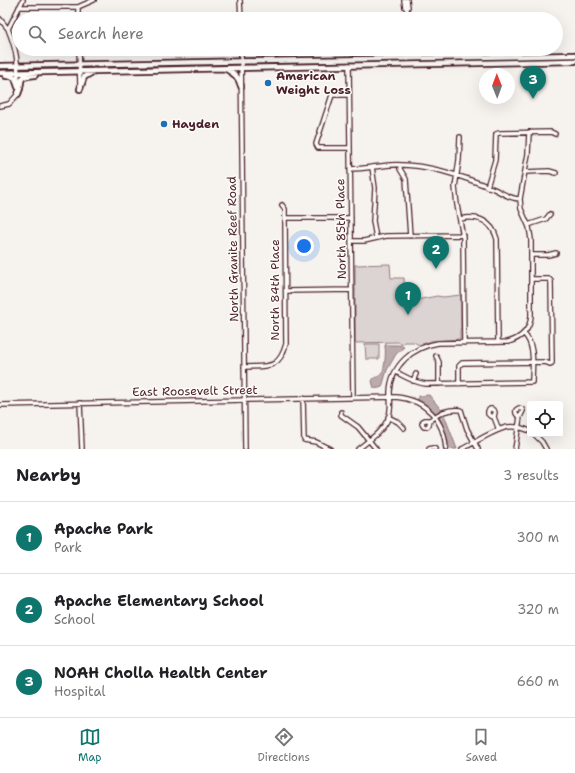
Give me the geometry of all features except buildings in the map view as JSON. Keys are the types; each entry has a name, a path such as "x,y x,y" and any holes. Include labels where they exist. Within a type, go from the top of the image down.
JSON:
{"main road":[{"path":"563,55 575,55"},
{"path":"0,66 503,56 503,62"},
{"path":"444,58 444,64"},
{"path":"311,60 311,66"},
{"path":"0,74 164,69 575,61"},
{"path":"164,63 164,69"},
{"path":"224,68 236,75 242,86"},
{"path":"80,89 84,77 95,71"},
{"path":"18,94 20,90 20,82 23,77 55,72"},
{"path":"0,74 13,76 16,80 18,88"}],"street":[{"path":"16,12 23,0"},
{"path":"19,7 78,6 94,0"},
{"path":"240,0 241,12"},
{"path":"404,0 405,7 407,9"},
{"path":"407,0 407,9"},
{"path":"78,6 78,12"},
{"path":"0,19 8,29 12,40"},
{"path":"8,29 12,21"},
{"path":"0,106 9,104 18,94 16,56"},
{"path":"79,56 80,89"},
{"name":"North Granite Reef Road","path":"241,56 245,449"},
{"path":"408,58 408,64"},
{"name":"North 85th Place","path":"349,60 353,398"},
{"path":"349,94 332,95 316,144 318,148 350,148"},
{"path":"358,449 381,430 388,418 391,407 391,384 396,372 405,359 420,348 438,344 508,342 524,334 528,328 531,319 531,239 528,225 521,209 520,199 529,150 528,132"},
{"path":"487,187 495,160 496,134 528,132 550,132 555,134"},
{"path":"460,137 455,191 463,235 464,343"},
{"path":"350,169 400,165 436,170 498,191 511,198 520,199"},
{"path":"400,165 400,169 406,179 410,236"},
{"path":"372,167 375,188 373,221 376,238"},
{"path":"525,172 549,171 556,173"},
{"name":"North 84th Place","path":"244,367 265,367 272,365 281,358 286,344 285,209 282,205"},
{"path":"528,225 546,219 550,214"},
{"path":"285,218 351,218"},
{"path":"460,219 474,218 483,220 492,228 496,235 498,342"},
{"path":"351,241 364,241 386,236 463,235"},
{"path":"531,255 548,255 556,253"},
{"path":"459,384 460,364 462,363 552,363 551,280 531,279"},
{"path":"286,291 352,290"},
{"path":"396,372 413,381 426,384 532,382 532,350 527,337 524,334"},
{"path":"436,356 439,362 439,384"},
{"path":"413,381 416,374"},
{"name":"East Roosevelt Street","path":"0,405 390,396 413,400 422,405 435,416"},
{"path":"303,398 304,440 316,442 330,449"},
{"path":"80,403 82,449"},
{"path":"430,420 448,410 461,410 467,429 478,449"},
{"path":"341,412 341,415 358,428 376,449"},
{"path":"435,416 443,431 446,449"},
{"path":"494,417 499,430"},
{"path":"515,449 520,417"},
{"path":"388,418 398,422 404,428"},
{"path":"462,449 508,427 519,427 527,430"},
{"path":"540,437 546,449"},
{"path":"429,449 435,449"}],"shaded area":[{"path":"390,264 391,278 404,278 406,302 437,296 443,297 461,295 460,339 431,341 419,345 414,342 404,342 402,344 398,342 355,343 355,265"},
{"path":"365,344 379,344 379,359 366,359"},
{"path":"385,345 398,345 404,347 396,354 387,370 382,387 374,388 372,381 374,378 381,375 383,371"},
{"path":"429,395 443,412 457,449 446,449 445,439 435,416 418,403 418,396"}],"place":[{"name":"American Weight Loss","path":"268,83"},
{"name":"NOAH Cholla Health Center","path":"533,99"},
{"name":"Hayden","path":"164,124"},
{"name":"Apache Elementary School","path":"436,269"},
{"name":"Apache Park","path":"408,315"}]}
